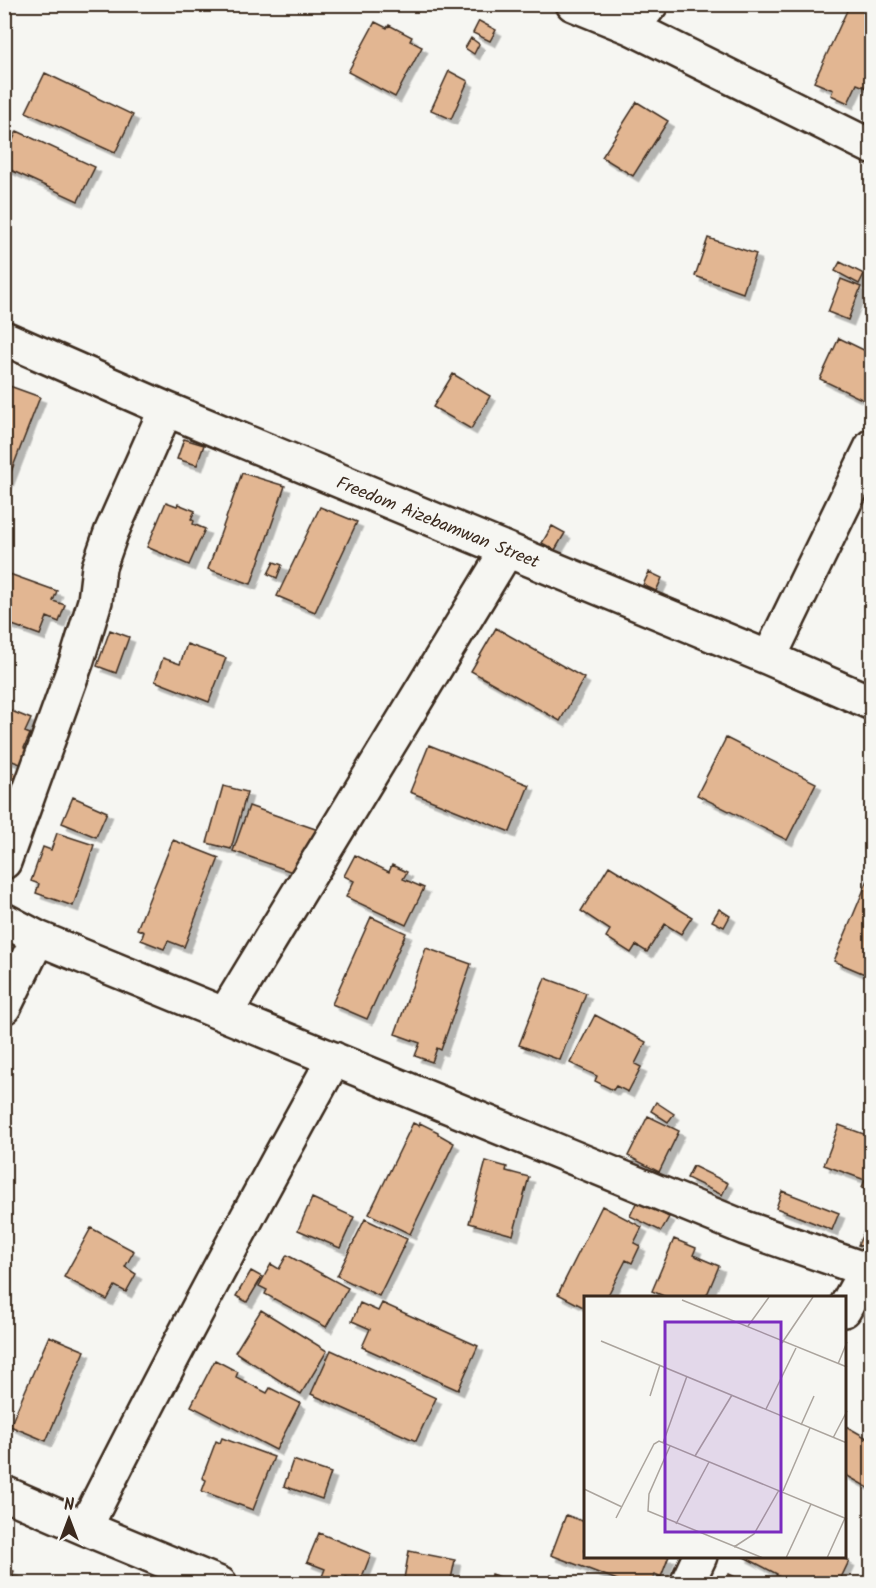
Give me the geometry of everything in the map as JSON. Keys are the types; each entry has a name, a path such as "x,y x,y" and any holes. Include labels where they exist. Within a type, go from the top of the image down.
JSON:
{"street":[{"path":"573,4 642,16 872,147"},
{"name":"Freedom Aizebamwan Street","path":"4,338 166,409 769,658 872,704"},
{"path":"4,862 77,660 95,601 99,567 111,533 166,409"},
{"path":"769,658 872,446"},
{"path":"225,1014 507,550"},
{"path":"4,920 38,938 745,1228 869,1271 846,1308"},
{"path":"4,1007 38,938"},
{"path":"85,1528 137,1423 242,1224 334,1059"},
{"path":"4,1492 220,1584"},
{"path":"687,1584 700,1558"}],"building":[{"path":"850,4 872,4 872,79 867,88 857,84 848,103 831,95 833,90 814,82"},
{"path":"479,21 496,30 490,41 473,33"},
{"path":"375,22 387,28 389,25 412,37 410,41 422,47 395,97 348,72"},
{"path":"471,38 479,44 474,54 465,48"},
{"path":"449,71 468,81 451,119 431,110"},
{"path":"45,73 133,115 115,153 26,112"},
{"path":"637,102 668,121 633,176 602,157"},
{"path":"17,131 95,167 78,201 4,167 4,159"},
{"path":"708,238 756,254 743,293 695,276"},
{"path":"840,262 864,274 859,284 835,271"},
{"path":"841,279 861,287 848,320 828,312"},
{"path":"839,338 872,354 872,404 820,379"},
{"path":"453,374 490,396 471,429 433,407"},
{"path":"4,384 40,397 4,490"},
{"path":"184,439 204,445 197,465 177,459"},
{"path":"242,473 285,486 251,584 208,569"},
{"path":"166,502 195,511 191,519 194,521 193,524 205,529 189,565 147,547"},
{"path":"320,507 357,522 315,612 277,596"},
{"path":"552,526 565,533 555,550 542,543"},
{"path":"274,562 282,565 277,578 268,574"},
{"path":"4,572 57,591 53,601 65,605 59,622 47,617 40,635 4,622"},
{"path":"649,572 662,578 656,591 643,585"},
{"path":"496,628 584,678 560,721 471,671"},
{"path":"110,630 129,637 116,673 97,666"},
{"path":"187,644 226,658 209,702 155,681 163,658 180,664"},
{"path":"4,708 31,719 25,732 30,734 24,748 29,751 23,765 4,758"},
{"path":"726,738 816,783 787,840 697,795"},
{"path":"429,745 529,785 510,832 410,792"},
{"path":"4,769 16,774 4,802"},
{"path":"223,786 247,792 231,849 207,843"},
{"path":"73,797 107,812 96,837 62,823"},
{"path":"249,806 324,832 301,875 233,851"},
{"path":"57,833 94,845 73,906 36,893 39,884 31,881 43,847 51,850"},
{"path":"173,840 219,858 184,947 168,941 164,949 141,940 144,932 137,929"},
{"path":"355,855 389,872 392,865 407,872 403,879 424,888 406,925 346,897 354,881 344,876"},
{"path":"609,866 692,917 681,934 665,924 647,952 636,945 631,953 606,937 610,930 581,911"},
{"path":"872,870 872,966 867,975 834,961"},
{"path":"719,909 730,916 724,927 712,921"},
{"path":"371,917 406,933 367,1019 332,1004"},
{"path":"426,948 471,964 441,1050 437,1048 432,1062 415,1056 420,1043 395,1034"},
{"path":"545,978 586,993 560,1060 519,1045"},
{"path":"595,1015 646,1042 635,1064 641,1067 628,1092 616,1086 613,1090 595,1081 597,1076 570,1063"},
{"path":"656,1102 674,1114 668,1122 651,1111"},
{"path":"648,1116 679,1131 659,1172 628,1156"},
{"path":"413,1123 419,1126 420,1123 454,1143 410,1234 369,1214"},
{"path":"839,1125 872,1137 872,1191 862,1187 865,1180 824,1165"},
{"path":"486,1161 507,1167 506,1171 529,1177 513,1235 469,1223"},
{"path":"693,1166 728,1183 722,1195 687,1178"},
{"path":"782,1191 839,1213 832,1230 776,1208"},
{"path":"312,1198 354,1217 340,1248 298,1230"},
{"path":"637,1201 669,1217 661,1231 630,1216"},
{"path":"602,1206 642,1227 634,1243 640,1246 632,1263 626,1260 608,1296 584,1296 584,1307 558,1294"},
{"path":"365,1219 407,1239 379,1296 337,1276"},
{"path":"867,1224 872,1226 872,1250 858,1245"},
{"path":"91,1228 134,1251 125,1267 136,1274 126,1292 115,1286 107,1300 64,1277"},
{"path":"674,1239 696,1248 693,1255 719,1266 706,1296 664,1296 652,1291"},
{"path":"287,1255 348,1288 326,1327 265,1294 267,1290 259,1286 271,1264 279,1269"},
{"path":"251,1271 262,1277 247,1302 236,1296"},
{"path":"872,1302 872,1319 865,1316"},
{"path":"360,1303 378,1311 382,1303 478,1346 458,1390 362,1347 370,1329 352,1321"},
{"path":"261,1310 327,1351 301,1394 235,1352"},
{"path":"49,1336 85,1351 46,1441 10,1426"},
{"path":"331,1350 436,1398 416,1441 311,1394"},
{"path":"215,1360 238,1372 236,1377 267,1393 270,1388 300,1403 276,1450 191,1406"},
{"path":"846,1426 872,1441 872,1490 846,1475"},
{"path":"222,1438 274,1457 253,1510 202,1491 206,1480 202,1478 216,1441 220,1443"},
{"path":"293,1460 331,1473 322,1499 284,1486"},
{"path":"566,1515 584,1522 584,1558 668,1558 661,1577 655,1574 651,1584 628,1584 551,1555"},
{"path":"319,1533 371,1554 360,1582 346,1577 343,1584 319,1584 325,1569 307,1562"},
{"path":"409,1551 455,1560 450,1584 403,1584"},
{"path":"746,1558 844,1558 849,1561 838,1584 797,1584"},
{"path":"4,1569 14,1571 11,1584 4,1584"},
{"path":"491,1574 523,1584 489,1584"},
{"path":"729,1574 750,1584 725,1584"},
{"path":"551,1575 580,1584 548,1584"}]}
